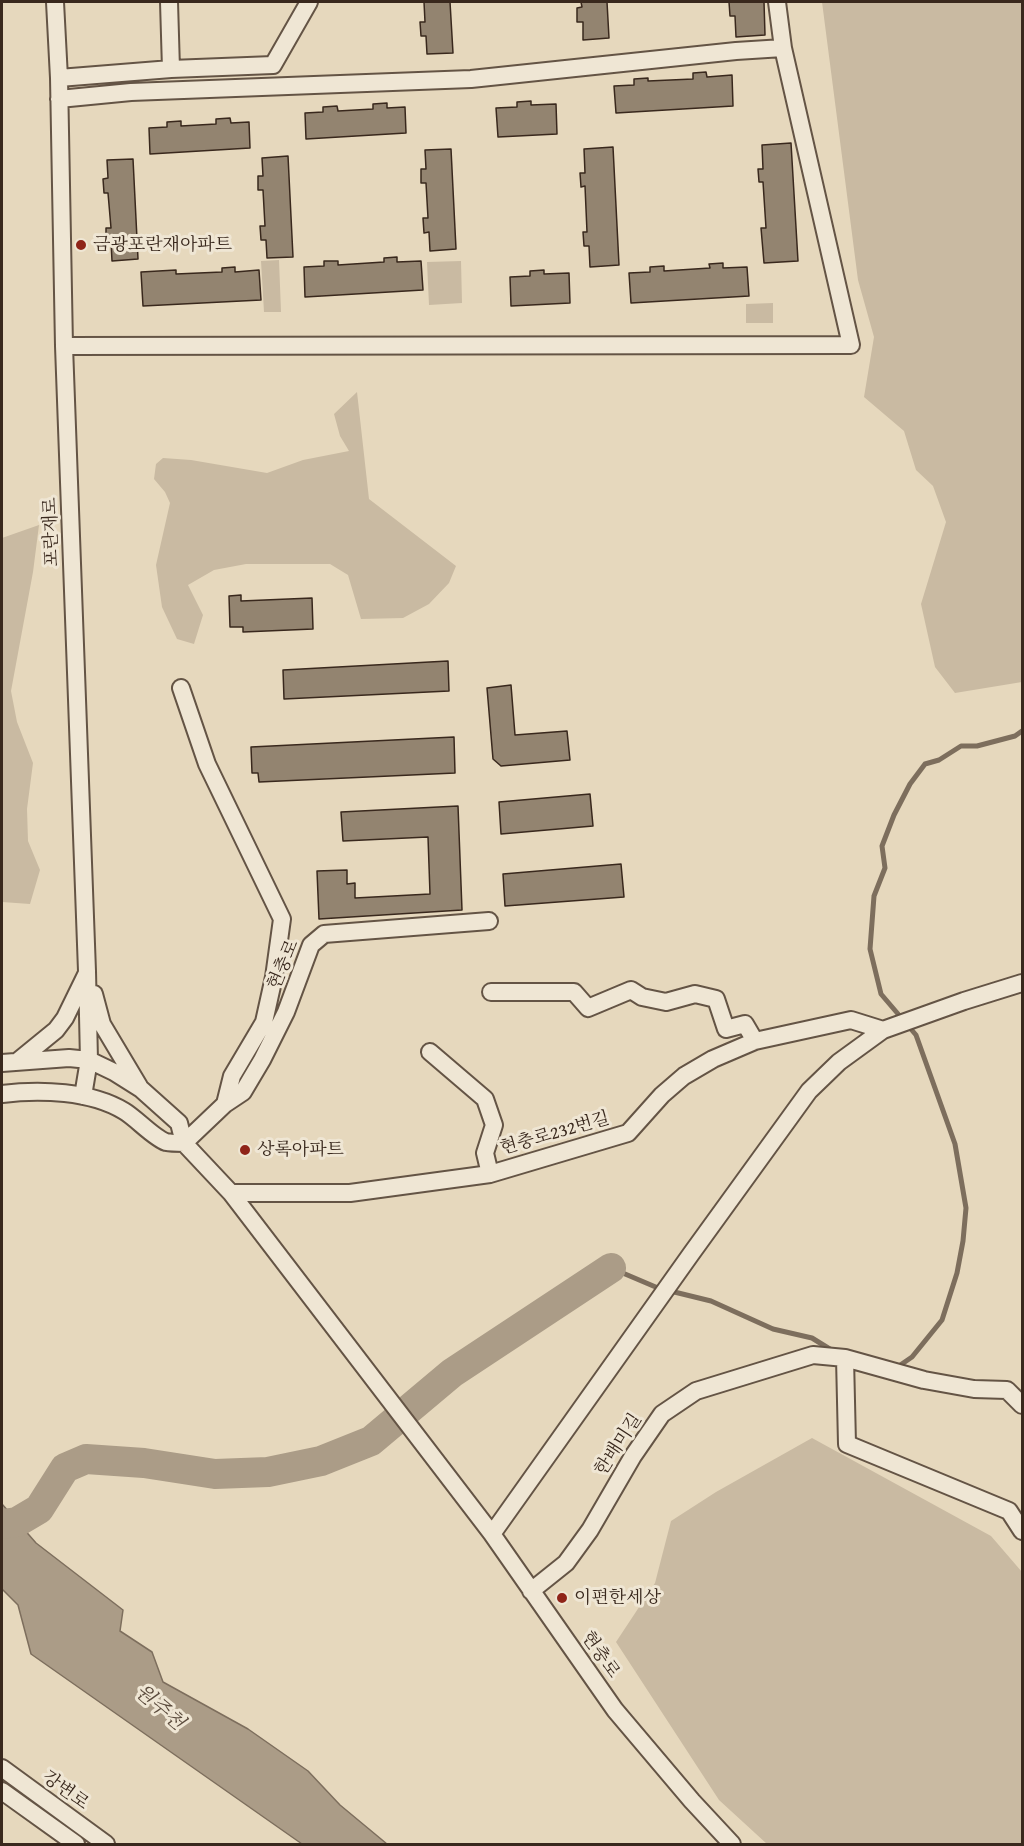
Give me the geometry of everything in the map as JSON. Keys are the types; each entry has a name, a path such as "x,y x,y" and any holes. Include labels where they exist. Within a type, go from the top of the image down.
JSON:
{"street":[{"name":"포란재로","path":"55,2 59,78 64,345 87,971 89,1060 82,1096"},
{"path":"169,2 171,69"},
{"path":"272,88 273,65 309,2"},
{"path":"64,345 851,345 783,48 777,2"},
{"path":"59,99 131,92 471,79 783,48"},
{"path":"59,78 171,69 273,65"},
{"path":"181,688 207,764 282,919 274,977 264,1022 232,1076 225,1104"},
{"name":"현충로","path":"184,1143 225,1104 243,1092 286,1012 311,945 324,934 489,921"},
{"path":"10,1062 56,1030 65,1018 87,971"},
{"path":"87,971 102,1024 141,1089"},
{"path":"492,1534 809,1091 839,1062 887,1029 964,1001 1023,983"},
{"path":"491,992 574,992 588,1008 631,990 642,997 666,1002 695,994 716,999 726,1029 745,1024 755,1041"},
{"name":"현충로232번길","path":"231,1193 350,1193 490,1174 628,1133 662,1095 684,1076 713,1059 755,1041 851,1020 887,1029"},
{"name":"현충로232번길","path":"430,1052 485,1099 494,1125 485,1153 490,1174"},
{"path":"10,1062 69,1058 89,1060 114,1071 141,1089 179,1123 184,1143 231,1193"},
{"path":"2,1094 19,1091 82,1096 123,1110 165,1142 184,1143"},
{"name":"현충로","path":"231,1193 492,1534 615,1710 732,1845"},
{"name":"한배미길","path":"531,1591 566,1563 590,1530 633,1456 662,1414 696,1391 813,1355 845,1358 924,1380 974,1389 1007,1390 1023,1405"},
{"path":"845,1358 847,1444 1009,1511 1023,1531"},
{"name":"강변로","path":"2,1768 106,1845"},
{"name":"강변로","path":"2,1791 76,1845"}],"shaded area":[{"path":"822,2 1022,2 1022,682 955,693 935,667 921,604 946,522 933,486 916,470 904,431 864,397 874,337 858,280"},
{"path":"279,260 281,312 264,312 261,261"},
{"path":"461,261 462,303 429,305 427,262"},
{"path":"773,303 773,323 746,323 746,304"},
{"path":"357,392 369,499 456,566 449,583 429,604 403,618 361,619 348,575 330,564 246,564 214,570 188,585 203,615 194,644 177,639 162,607 156,565 170,503 165,492 154,479 156,464 163,458 191,460 267,473 303,460 349,451 340,436 334,414"},
{"path":"39,525 33,572 11,691 17,722 33,763 27,809 28,841 40,870 30,904 2,902 2,538"},
{"path":"812,1438 991,1536 1022,1572 1022,1844 767,1844 719,1800 616,1642 655,1583 671,1521 716,1492"}],"water":[{"name":"원주천","path":"2,1504 36,1543 123,1610 120,1631 152,1652 163,1682 248,1729 308,1771 340,1805 387,1844 302,1844 31,1654 18,1605 2,1589"}],"building":[{"path":"424,2 450,2 453,53 427,54 426,36 421,36 420,22 425,22"},
{"path":"581,2 607,2 609,38 583,40 583,22 577,22 577,8 582,7"},
{"path":"729,2 764,2 765,35 736,37 735,16 730,16"},
{"path":"706,72 707,77 732,75 733,106 616,113 614,86 634,85 634,79 648,78 648,81 693,79 693,73"},
{"path":"531,101 531,105 556,104 557,134 498,137 496,108 517,107 517,102"},
{"path":"387,103 387,108 405,107 406,133 306,139 305,113 323,112 323,107 337,106 338,111 373,109 373,104"},
{"path":"230,118 231,123 249,122 250,148 150,154 149,128 167,127 167,122 181,121 181,126 216,124 216,119"},
{"path":"791,143 798,261 764,263 761,228 766,228 763,182 759,182 758,169 763,169 762,145"},
{"path":"613,147 619,265 590,267 589,246 584,246 583,232 587,232 585,186 581,187 580,173 585,173 584,149"},
{"path":"451,149 456,249 430,251 429,232 424,233 423,218 428,218 426,183 421,183 421,169 426,169 425,150"},
{"path":"288,156 293,257 267,258 266,240 261,240 260,226 265,226 263,190 258,190 258,176 263,176 262,158"},
{"path":"133,159 138,259 112,261 111,242 106,242 106,228 111,228 108,193 104,193 103,179 108,178 107,160"},
{"path":"397,257 397,262 421,261 423,290 305,297 304,267 324,266 324,261 338,261 338,265 384,262 384,258"},
{"path":"723,263 723,268 747,267 749,296 631,303 629,273 650,272 650,267 664,266 664,271 710,268 709,264"},
{"path":"235,267 235,272 259,270 261,300 143,306 141,272 176,270 176,274 222,272 222,268"},
{"path":"544,270 544,274 569,273 570,303 511,306 510,277 530,276 530,271"},
{"path":"241,595 241,601 312,598 313,629 243,632 243,627 230,627 229,596"},
{"path":"448,661 449,691 284,699 283,670"},
{"path":"511,685 515,735 567,731 570,760 501,766 493,759 487,688"},
{"path":"454,737 455,773 259,782 258,773 252,773 251,747"},
{"path":"590,794 593,826 501,834 499,802"},
{"path":"458,806 462,910 319,919 317,871 347,870 347,884 355,883 355,898 430,894 428,837 343,841 341,812"},
{"path":"621,864 624,897 505,906 503,874"}],"waterway":[{"path":"896,1368 912,1357 942,1320 957,1273 966,1208 955,1144 916,1035 881,994 870,949 874,896 885,868 882,846 894,815 910,784 925,764 939,760 961,746 977,746 1015,736 1022,731"},
{"path":"611,1268 658,1288 711,1301 773,1329 812,1338 833,1351"},
{"path":"2,1524 17,1522 39,1509 65,1468 86,1459 144,1463 215,1474 268,1472 321,1461 371,1441 452,1373 611,1268"}],"place":[{"name":"금광포란재아파트","path":"81,245"},
{"name":"상록아파트","path":"245,1150"},
{"name":"이편한세상","path":"562,1598"}]}
